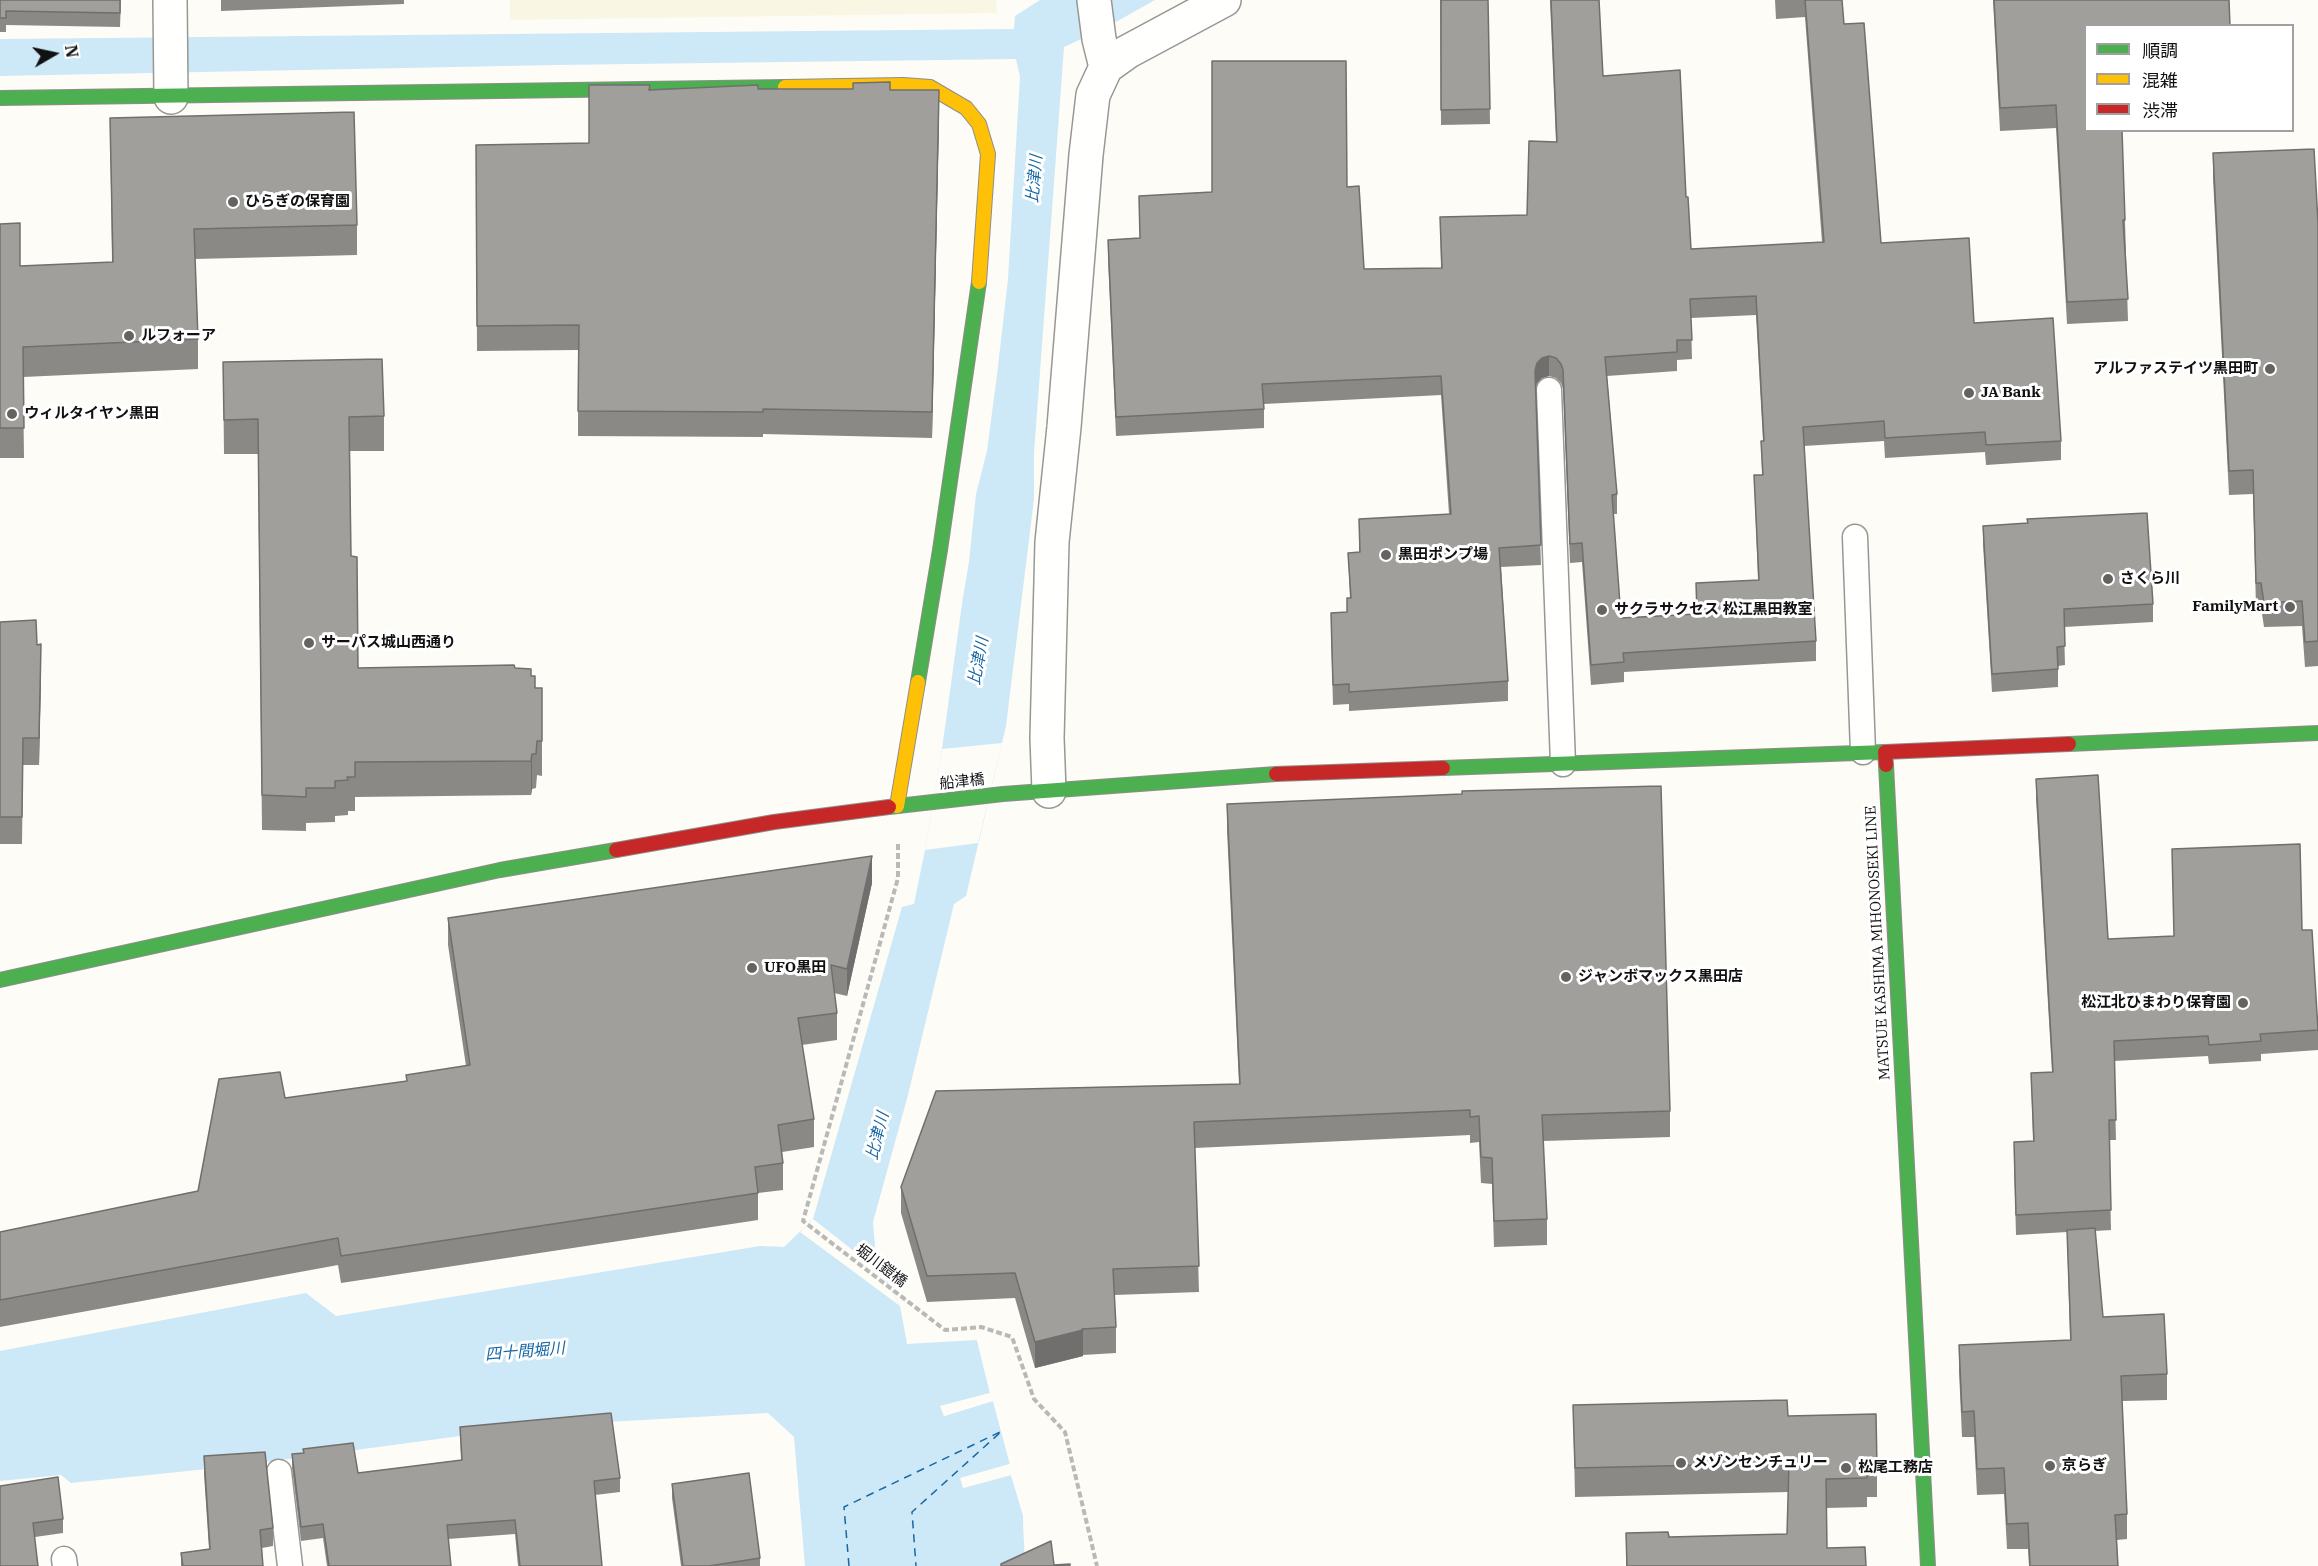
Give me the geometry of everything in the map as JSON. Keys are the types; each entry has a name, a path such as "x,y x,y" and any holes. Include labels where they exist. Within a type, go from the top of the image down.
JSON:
{"street":[{"path":"170,0 171,90"},
{"path":"1049,791 1047,738 1052,542 1065,415 1086,155 1102,53 1094,0"},
{"path":"1102,53 1127,52 1224,0"},
{"path":"0,98 171,90 903,85 930,87 966,108 979,124 988,154 981,269 940,550 897,806"},
{"path":"1874,752 2318,733"},
{"name":"船津橋","path":"0,980 500,870 774,822 897,806 1003,794 1246,775 1874,752"},
{"name":"MATSUE KASHIMA MIHONOSEKI LINE","path":"1874,752 1928,1566"}],"lane":[{"path":"1549,390 1563,764"},
{"path":"1855,537 1874,752"},
{"path":"279,1472 290,1566"}],"path":[{"name":"堀川鎧橋","path":"897,806 898,878 803,1221 945,1330 981,1327 1012,1337 1034,1399 1065,1432 1097,1566"}],"shaded area":[{"path":"510,0 996,0 997,13 510,20"}],"water":[{"path":"1040,0 1155,0 1107,27 1064,47 1034,453 1034,499 1006,726 966,896 954,904 908,1095 873,1222 876,1259 900,1306 907,1344 977,1340 990,1393 941,1406 944,1416 993,1401 1010,1464 961,1478 963,1488 1011,1475 1023,1515 1025,1566 805,1566 794,1437 768,1413 535,1426 236,1466 71,1483 61,1475 0,1481 0,1351 306,1293 336,1316 760,1246 784,1247 813,1219 902,907 914,904 925,850 969,562 976,494 987,451 997,375 1008,279 1020,77 1016,59 0,76 0,39 1014,29 1015,16"}],"pier":[{"path":"1002,743 978,843 925,850 942,749"},
{"path":"813,1219 882,1273 900,1306 800,1232"},
{"path":"977,1340 980,1340 993,1394 944,1408 946,1412 992,1398 996,1399 1013,1465 964,1480 965,1484 1014,1473 1026,1515 1027,1545 1024,1545 1023,1515 1011,1475 963,1488 960,1478 1010,1464 993,1401 944,1416 940,1406 990,1393"}],"building":[{"path":"0,0 120,0 120,13 6,11 6,18 0,18"},
{"path":"1441,0 1488,0 1490,109 1441,110"},
{"path":"1551,0 1599,0 1603,76 1680,70 1686,197 1688,197 1691,249 1824,242 1805,0 1842,0 1844,24 1864,23 1881,243 1969,238 1974,323 2053,318 2061,441 1986,445 1985,432 1885,438 1884,421 1803,427 1816,641 1623,653 1624,662 1591,665 1582,543 1570,544 1563,370 1556,358 1549,356 1542,358 1537,363 1535,371 1541,545 1499,548 1508,681 1349,692 1349,684 1333,685 1331,613 1347,612 1347,598 1351,598 1348,553 1360,552 1359,519 1451,514 1441,376 1262,384 1264,409 1116,417 1108,240 1140,238 1139,196 1212,192 1212,61 1346,61 1347,187 1359,186 1364,269 1442,268 1440,217 1527,215 1529,141 1557,142","holes":["1756,296 1764,441 1761,441 1763,475 1754,475 1759,580 1696,583 1697,614 1621,618 1612,495 1617,494 1605,357 1677,352 1677,340 1692,340 1690,299"]},
{"path":"1994,0 2229,0 2230,24 2084,24 2084,132 2122,132 2125,220 2123,220 2128,299 2067,302 2056,105 2000,108"},
{"path":"890,82 890,90 939,90 932,412 763,409 763,412 578,411 579,325 477,326 476,145 589,143 589,85 650,85 649,90 758,85 758,89 853,89 853,83"},
{"path":"354,112 357,225 194,229 198,339 23,347 24,428 0,428 0,224 20,223 20,266 113,262 110,118"},
{"name":"アルファステイツ黒田町","path":"2314,149 2318,223 2318,641 2305,642 2302,601 2264,603 2261,583 2256,583 2253,470 2229,471 2213,153"},
{"name":"サーパス城山西通り","path":"382,359 384,416 349,417 351,556 357,557 358,668 514,665 515,668 531,669 531,676 535,676 535,688 542,688 542,741 537,741 536,754 532,754 531,761 355,762 355,777 335,781 335,788 306,788 306,797 262,795 258,419 224,420 223,362"},
{"path":"2147,513 2153,604 2064,609 2065,646 2057,647 2058,669 1992,674 1983,526 2028,523 2027,519"},
{"path":"36,620 37,645 41,644 39,738 23,738 22,817 0,817 0,622"},
{"path":"2098,775 2108,939 2174,936 2172,849 2300,844 2302,930 2312,930 2318,1030 2260,1034 2261,1041 2209,1045 2208,1036 2114,1041 2116,1120 2109,1120 2111,1210 2016,1215 2014,1142 2034,1141 2031,1073 2053,1072 2036,779"},
{"path":"1661,786 1670,1111 1542,1115 1547,1219 1494,1221 1492,1158 1481,1157 1479,1116 1470,1117 1470,1110 1194,1122 1199,1266 1113,1269 1116,1327 1082,1329 1035,1342 1015,1273 927,1276 901,1187 936,1091 1240,1084 1227,804 1462,794 1462,791"},
{"path":"872,856 847,969 831,965 837,1013 798,1018 814,1119 778,1125 783,1163 755,1167 758,1193 341,1256 338,1238 0,1300 0,1232 198,1191 219,1079 280,1072 285,1098 407,1081 406,1075 470,1065 448,918"},
{"name":"京らぎ","path":"2095,1228 2103,1317 2164,1314 2167,1374 2121,1376 2127,1514 2115,1515 2118,1566 2030,1566 2028,1523 2007,1524 2004,1468 1977,1469 1974,1411 1962,1412 1959,1345 2071,1340 2067,1230"},
{"path":"1787,1400 1788,1416 1876,1414 1877,1468 1867,1468 1867,1478 1826,1479 1827,1548 1865,1547 1866,1566 1627,1566 1626,1533 1668,1532 1669,1537 1787,1534 1789,1463 1575,1468 1573,1405"},
{"path":"611,1413 620,1478 594,1481 602,1566 520,1566 515,1520 447,1525 451,1566 329,1566 323,1524 301,1527 292,1454 304,1453 303,1449 353,1443 358,1473 462,1460 460,1427"},
{"path":"265,1452 273,1528 260,1530 263,1566 183,1566 181,1553 210,1549 204,1456"},
{"path":"749,1473 760,1558 709,1566 683,1566 672,1484"},
{"path":"58,1477 63,1519 33,1523 38,1566 0,1566 0,1486"},
{"path":"1051,1541 1054,1565 1070,1564 1070,1566 1001,1566 1001,1564"}],"ferry route":[{"path":"849,1566 844,1507 1002,1431 912,1512 916,1566"}],"traffic: fast":[{"path":"0,98 785,87"},
{"path":"918,682 940,550 979,282"},
{"path":"2069,744 2318,733"},
{"path":"1443,768 1885,752"},
{"path":"1886,765 1928,1566"},
{"path":"889,807 1003,794 1276,774"},
{"path":"0,980 500,870 616,850"}],"traffic: slow":[{"path":"785,87 903,85 930,87 966,108 979,124 988,154 979,282"},
{"path":"897,806 918,682"}],"traffic: jam":[{"path":"1886,765 1885,752 2069,744"},
{"path":"1276,774 1443,768"},
{"path":"616,850 774,822 889,807"}],"place":[{"name":"ひらぎの保育園","path":"233,202"},
{"name":"ルフォーア","path":"129,336"},
{"name":"アルファステイツ黒田町","path":"2270,369"},
{"name":"JA Bank","path":"1969,393"},
{"name":"ウィルタイヤン黒田","path":"12,414"},
{"name":"黒田ポンプ場","path":"1386,555"},
{"name":"さくら川","path":"2108,579"},
{"name":"FamilyMart","path":"2290,607"},
{"name":"サクラサクセス 松江黒田教室","path":"1602,610"},
{"name":"サーパス城山西通り","path":"309,643"},
{"name":"UFO黒田","path":"752,968"},
{"name":"ジャンボマックス黒田店","path":"1566,977"},
{"name":"松江北ひまわり保育園","path":"2243,1003"},
{"name":"メゾンセンチュリー","path":"1681,1463"},
{"name":"京らぎ","path":"2050,1466"},
{"name":"松尾工務店","path":"1846,1468"}],"water label":[{"name":"比津川","path":"1035,179"},
{"name":"比津川","path":"979,661"},
{"name":"比津川","path":"878,1136"},
{"name":"四十間堀川","path":"525,1352"}]}
